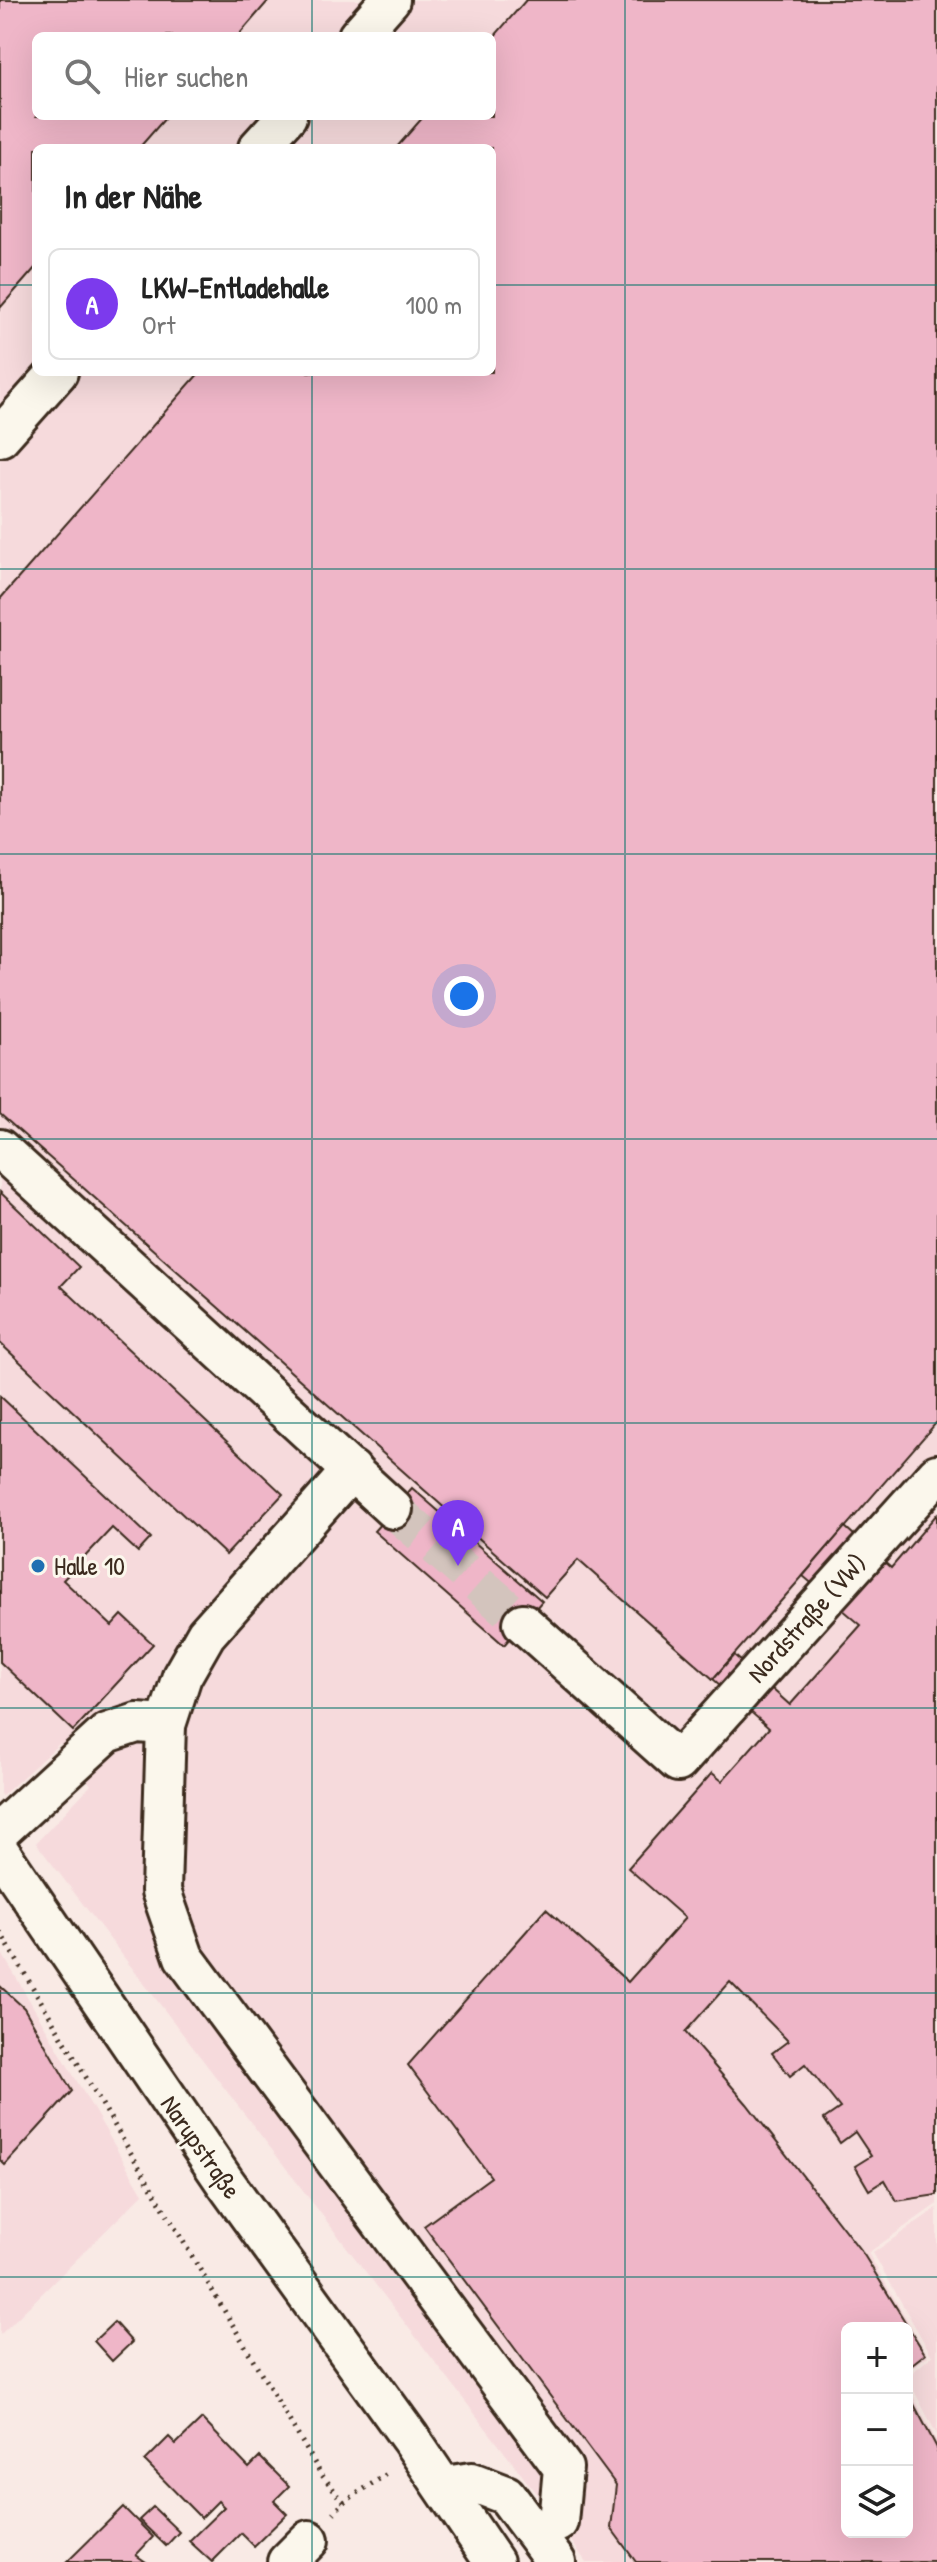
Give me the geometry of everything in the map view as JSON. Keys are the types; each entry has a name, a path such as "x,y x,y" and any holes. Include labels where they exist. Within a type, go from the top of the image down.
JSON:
{"street":[{"path":"362,32 390,0"},
{"path":"262,144 283,120"},
{"path":"0,437 54,376"},
{"path":"0,1149 393,1509"},
{"path":"352,1470 206,1634 182,1676 166,1725 161,1891 184,1957 563,2468 558,2522"},
{"name":"Nordstraße (VW)","path":"523,1623 678,1762 937,1474"},
{"path":"4,1834 107,1733 137,1723 166,1725"},
{"name":"Narupstraße","path":"4,1834 225,2182 403,2453 444,2486 494,2562"},
{"path":"444,2486 472,2482 506,2495 556,2562"}],"path":[{"path":"0,1932 321,2474 344,2502"},
{"path":"298,2551 344,2502 403,2453"}],"shaded area":[{"path":"0,0 937,0 937,2204 868,2253 908,2322 841,2322 841,2538 913,2538 913,2396 937,2442 937,2562 586,2562 36,1843 91,1785 60,1743 2,1796 0,1794"},
{"path":"0,1950 143,2194 0,2335"},
{"path":"937,2208 937,2435 913,2389 913,2372 932,2356 873,2253"},
{"path":"913,2330 928,2356 913,2367"}],"building":[{"path":"0,0 269,0 241,32 32,32 32,120 164,120 142,144 32,144 32,272 0,308"},
{"path":"526,0 937,0 937,1422 713,1679 578,1560 545,1597 0,1114 0,599 196,376 496,376 496,144 400,144 420,120 496,120 496,34"},
{"path":"0,1192 79,1267 61,1286 283,1494 226,1555 0,1343"},
{"name":"Halle 10","path":"0,1396 151,1538 138,1552 112,1528 63,1580 112,1626 122,1615 153,1644 73,1731 0,1662"},
{"path":"412,1488 542,1601 504,1645 374,1531"},
{"path":"937,1514 937,2195 897,2201 885,2180 869,2190 855,2166 871,2156 855,2132 840,2143 824,2119 840,2108 805,2064 790,2076 772,2053 788,2041 730,1982 685,2032 747,2104 864,2255 905,2322 841,2322 841,2538 913,2538 913,2402 937,2448 937,2562 636,2562 611,2528 616,2485 424,2226 491,2177 408,2065 546,1909 628,1982 685,1918 628,1868 712,1773 722,1781 769,1728 713,1679 734,1655 790,1705 861,1625 803,1576 845,1527 891,1568"},
{"path":"0,1986 24,2008 72,2091 5,2165 0,2160"},
{"path":"114,2322 132,2342 112,2361 94,2341"},
{"path":"913,2335 925,2354 913,2363"},
{"path":"202,2419 249,2468 260,2457 289,2486 274,2501 287,2514 254,2546 241,2533 212,2562 189,2541 224,2507 218,2501 201,2518 145,2461 169,2437 176,2444"},
{"path":"123,2507 153,2537 136,2555 146,2562 67,2562"},
{"path":"153,2507 179,2532 166,2546 139,2520"}],"tunnel":[{"path":"393,1509 523,1623"}],"place":[{"name":"Halle 10","path":"38,1566"},
{"name":"LKW-Entladehalle","path":"458,1566"}]}
